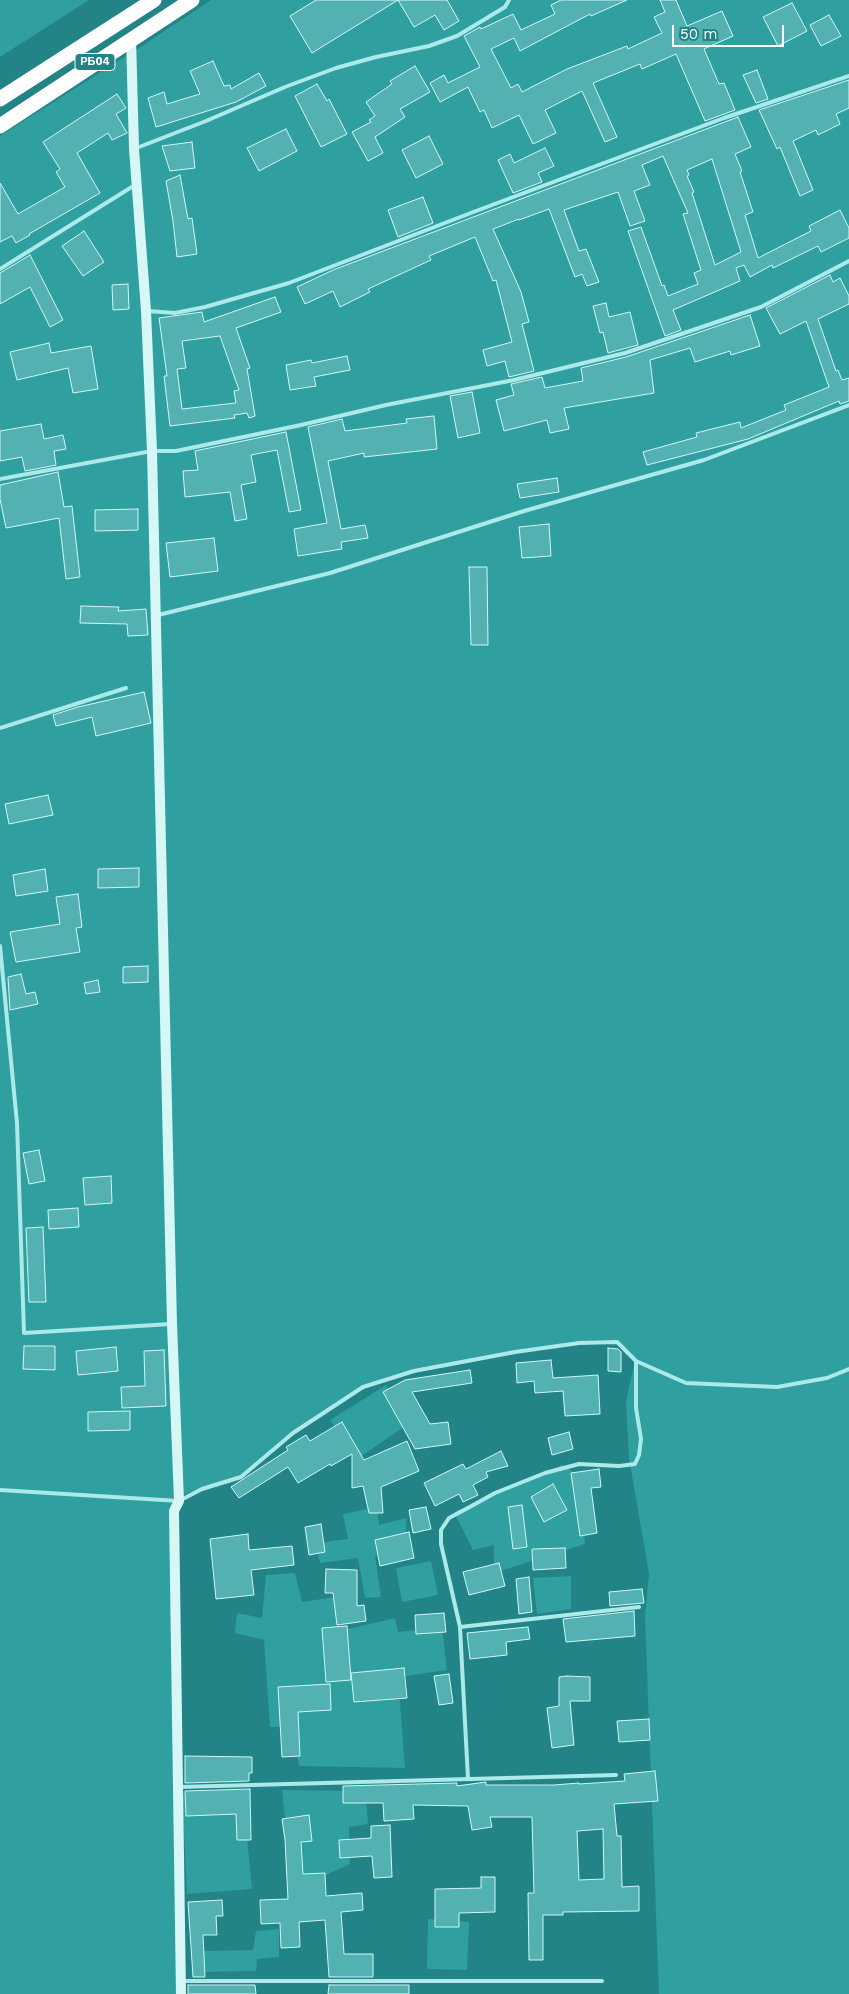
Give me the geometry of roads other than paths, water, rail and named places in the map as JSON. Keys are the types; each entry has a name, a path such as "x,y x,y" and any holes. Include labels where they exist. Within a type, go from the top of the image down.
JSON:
{"highway":[{"name":"РБ04","path":"0,99 154,0"},
{"name":"РБ04","path":"0,126 131,38 192,0"}],"street":[{"path":"131,38 134,148 146,311 152,451 172,1324 179,1501 174,1511 181,1994"}],"lane":[{"path":"134,148 336,68 429,46 457,36 505,8 509,0"},
{"path":"146,311 175,313 206,307 289,284 476,211 715,122 849,76"},
{"path":"0,269 137,183"},
{"path":"0,479 152,451 176,451 386,405 514,380 625,353 761,307 849,261"},
{"path":"156,616 330,573 524,511 704,460 849,405"},
{"path":"0,728 126,688"},
{"path":"0,946 17,1123 24,1333 172,1324"},
{"path":"0,1490 179,1501 202,1489 241,1476 293,1433 363,1388 414,1371 515,1352 579,1343 617,1342 636,1361 686,1383 777,1387 827,1378 849,1369"},
{"path":"468,1779 460,1627 441,1544 440,1530 449,1518 466,1508 495,1493 545,1473 579,1464 619,1466 635,1464 639,1455 641,1439 636,1408 636,1361"},
{"path":"460,1627 639,1607"},
{"path":"178,1787 616,1775"},
{"path":"181,1980 602,1981"}]}
